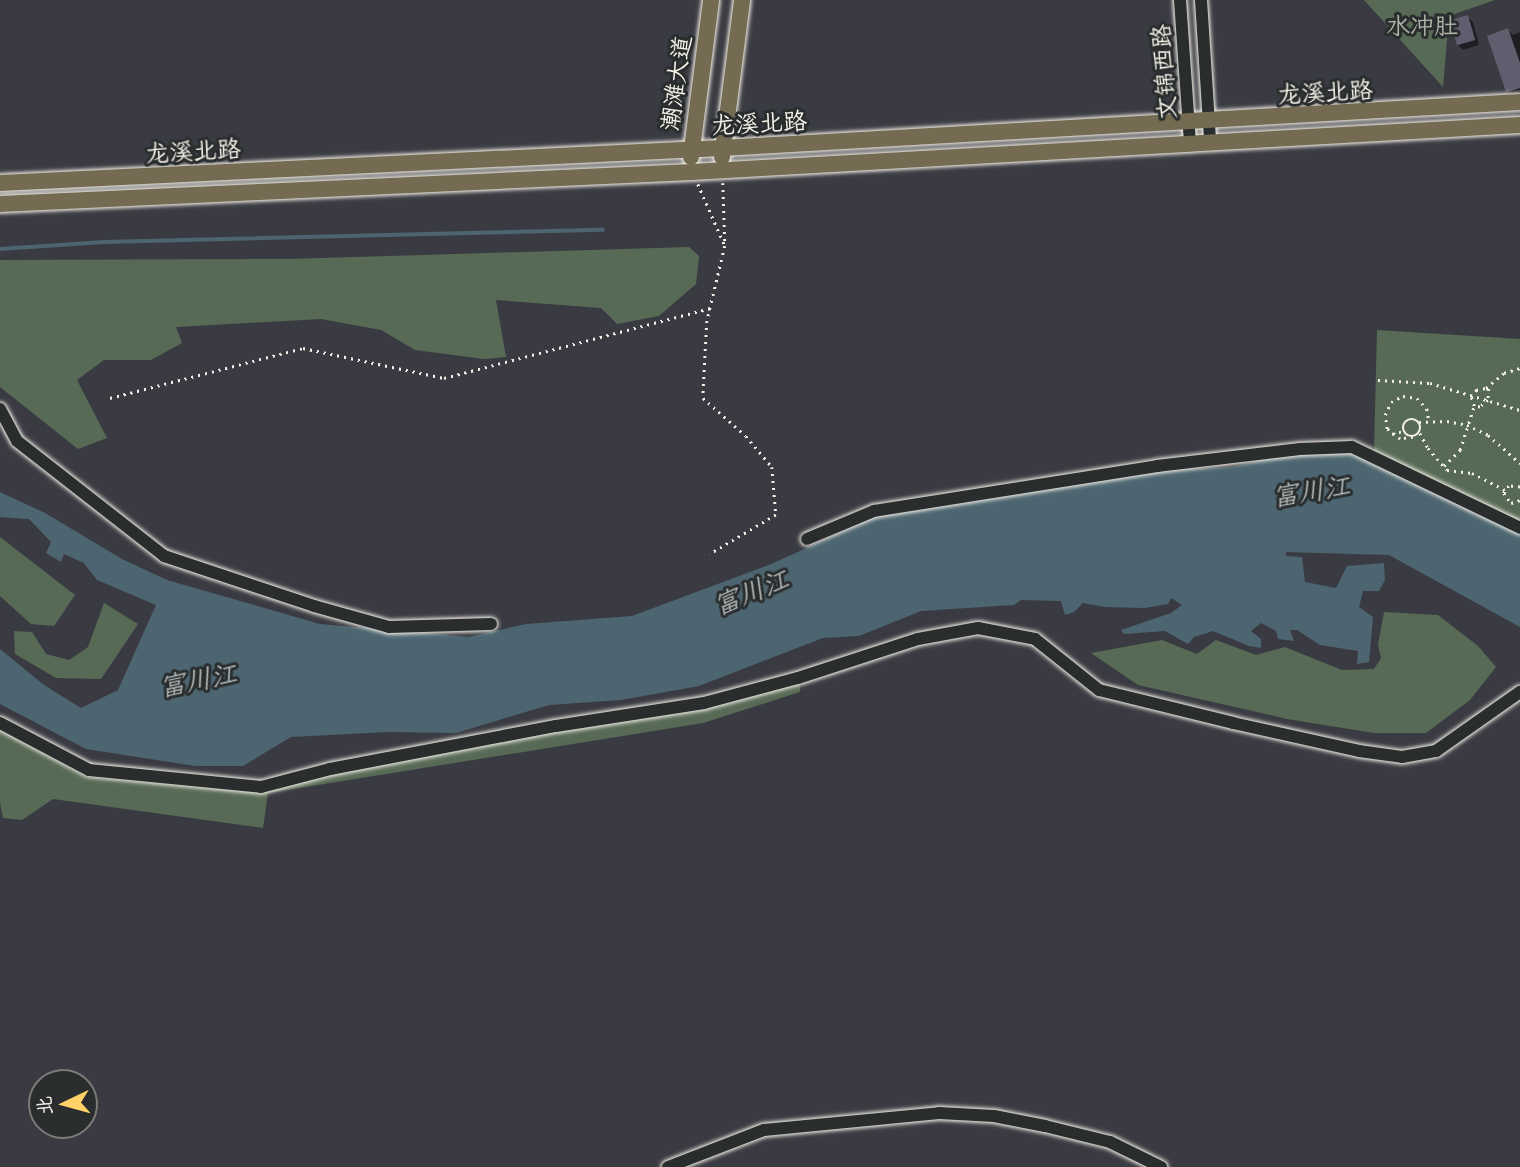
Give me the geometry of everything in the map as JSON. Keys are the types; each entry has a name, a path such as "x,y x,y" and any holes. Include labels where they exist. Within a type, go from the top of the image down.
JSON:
{"main road":[{"name":"潮滩大道","path":"692,172 691,149 711,0"},
{"path":"723,170 722,148 742,0"},
{"name":"龙溪北路","path":"0,183 722,148 1520,102"},
{"name":"龙溪北路","path":"0,204 692,172 1520,125"}],"street":[{"name":"文锦西路","path":"1180,0 1190,142"},
{"name":"文锦西路","path":"1201,0 1210,141"},
{"path":"0,409 17,441 164,556 314,606 389,626 491,624"},
{"path":"807,539 874,511 1157,466 1352,447 1520,528"},
{"path":"0,723 89,771 261,787 330,769 543,729 704,703 799,678 918,639 978,628 1035,639 1099,690 1309,740 1402,757 1436,751 1520,692"},
{"path":"668,1167 764,1130 939,1113 994,1116 1110,1142 1161,1167"}],"path":[{"path":"710,554 776,515 772,467 746,436 703,398 710,309 725,246 723,170"},
{"path":"692,172 725,246"},
{"path":"110,398 303,348 444,378 710,309"},
{"path":"1444,466 1460,450 1474,406 1473,395 1479,388 1486,388 1504,373 1520,368"},
{"path":"1378,380 1430,383 1520,410"},
{"path":"1474,406 1480,407 1488,400 1489,390 1486,388"},
{"path":"1420,433 1404,440 1392,434 1386,426 1385,415 1396,398 1417,398 1427,409 1429,420"},
{"path":"1392,434 1403,430 1408,419 1467,425 1488,435 1520,463"},
{"path":"1419,422 1420,433 1428,449 1447,470 1472,473 1505,490 1508,502 1520,500"},
{"path":"1403,430 1413,437"},
{"path":"1505,490 1512,485 1520,487"}],"green space":[{"name":"水冲肚","path":"1364,0 1495,0 1449,16 1443,87"},
{"path":"689,247 699,256 696,284 659,316 617,324 601,308 496,300 506,357 484,359 415,350 381,330 321,319 176,327 182,343 151,360 104,360 77,380 107,438 78,449 0,387 0,260 289,259"},
{"path":"1377,330 1520,339 1520,527 1374,450"},
{"path":"0,537 75,595 54,626 31,624 0,596"},
{"path":"104,603 138,624 101,679 56,678 15,654 14,631 32,632 46,654 69,660 88,647"},
{"path":"1384,612 1438,615 1478,646 1496,667 1470,700 1426,733 1374,733 1287,719 1138,685 1091,653 1162,640 1197,654 1216,640 1256,655 1285,647 1342,670 1374,669 1381,658 1378,645"},
{"path":"800,683 800,692 703,723 268,793 263,828 53,799 22,820 3,818 0,803 0,730 86,777 258,793 330,772"}],"water":[{"path":"1347,450 1520,530 1520,627 1389,555 1286,552 1286,556 1302,557 1305,582 1336,588 1347,566 1384,563 1385,580 1379,591 1363,591 1359,607 1373,617 1369,662 1357,664 1358,651 1320,645 1297,630 1290,630 1294,641 1278,639 1276,631 1261,623 1251,631 1261,639 1261,648 1249,646 1213,631 1194,637 1188,644 1165,631 1124,634 1121,630 1171,613 1182,605 1171,598 1168,604 1145,608 1104,607 1083,603 1074,612 1065,615 1061,601 1021,600 1014,605 921,611 859,636 823,638 699,686 621,700 549,705 456,733 388,732 291,737 243,766 195,766 86,749 0,704 0,649 44,685 81,708 118,690 156,605 97,580 84,563 64,554 61,562 46,553 51,542 29,519 0,517 0,492 45,513 122,559 167,580 320,624 469,637 526,624 632,616 769,565 879,515 1152,471 1232,467 1271,458"}],"building":[{"path":"1468,15 1475,40 1457,45 1450,20"},
{"path":"1508,28 1520,63 1520,88 1506,92 1487,36"}],"waterway":[{"name":"富川江","path":"0,249 104,242 603,230"}]}
